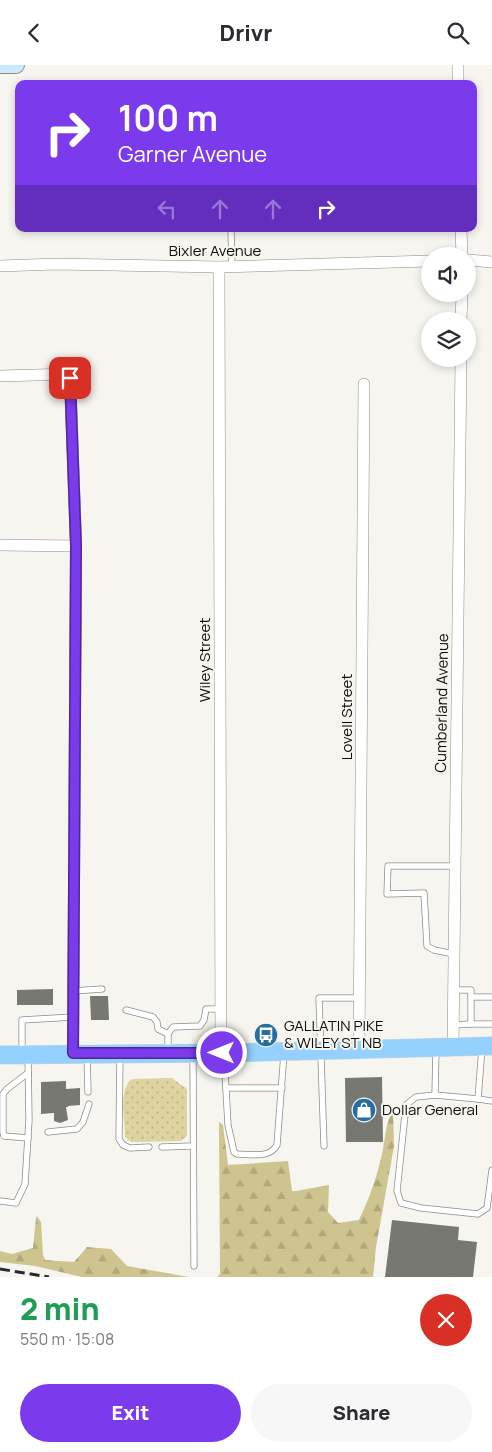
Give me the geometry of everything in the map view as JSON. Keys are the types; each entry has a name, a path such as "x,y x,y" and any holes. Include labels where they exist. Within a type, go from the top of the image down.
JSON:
{"main road":[{"path":"0,1055 223,1053 487,1046"}],"street":[{"path":"0,65 16,65"},
{"path":"458,65 458,80"},
{"path":"461,232 462,247"},
{"name":"Bixler Avenue","path":"0,266 56,264 232,267 421,261"},
{"path":"476,261 492,262"},
{"name":"Wiley Street","path":"219,267 223,1053"},
{"name":"Cumberland Avenue","path":"445,1047 453,1025 454,990 461,367"},
{"path":"0,376 70,374 76,546 73,1017 80,1053"},
{"name":"Lovell Street","path":"359,1050 364,385"},
{"path":"0,545 76,546"}],"lane":[{"path":"231,232 232,267"},
{"path":"454,954 434,950 427,946 424,893 387,894 388,866 455,866"},
{"path":"73,991 102,989"},
{"path":"454,990 471,990 472,1025"},
{"path":"471,997 492,997"},
{"path":"324,1146 319,999 360,998"},
{"path":"168,1053 168,1034 173,1027 200,1026 206,1009 222,1009"},
{"path":"126,1011 153,1017 158,1029 168,1034"},
{"path":"0,1201 16,1203 26,1183 28,1073 22,1020 73,1017"},
{"path":"453,1025 492,1024"},
{"path":"478,1099 487,1046"},
{"path":"434,1095 445,1047"},
{"path":"223,1053 228,1125 234,1152 237,1154 268,1154 273,1152 277,1145 284,1051"},
{"path":"80,1053 88,1092"},
{"path":"120,1053 119,1139 123,1145 130,1147 149,1147"},
{"path":"193,1053 194,1266"},
{"path":"28,1073 3,1094 4,1136 28,1138"},
{"path":"226,1088 282,1088"},
{"path":"492,1101 434,1095 416,1097 406,1105 397,1191 401,1203 421,1208 478,1214 487,1208 492,1170"},
{"path":"48,1132 77,1129 86,1114 88,1104"},
{"path":"162,1147 193,1146"}],"shaded area":[{"path":"172,1078 187,1089 187,1136 181,1141 131,1142 125,1137 124,1097 128,1083 132,1079"}],"green space":[{"path":"393,1109 394,1146 376,1247 373,1277 217,1277 220,1274 219,1122 223,1125 228,1165 288,1161 292,1191 329,1185 328,1212 338,1223 359,1220 375,1179 387,1126"},
{"path":"37,1216 41,1222 45,1260 74,1262 87,1247 111,1249 127,1266 189,1277 82,1277 35,1266 0,1262 0,1251 12,1254 33,1248"}],"building":[{"path":"53,989 53,1005 17,1005 17,990"},
{"path":"90,996 108,996 109,1020 91,1020"},
{"name":"Dollar General","path":"382,1077 383,1142 346,1142 345,1078"},
{"path":"66,1081 66,1089 80,1088 80,1105 66,1107 68,1120 60,1123 54,1121 54,1113 41,1114 41,1082"},
{"path":"392,1220 459,1227 458,1240 477,1242 473,1277 385,1277"}],"railway":[{"path":"0,1269 49,1277"}],"place":[{"name":"GALLATIN PIKE & WILEY ST NB","path":"266,1035"},
{"name":"Dollar General","path":"364,1110"}],"route":[{"path":"70,378 76,546 73,1053 222,1053"}]}
